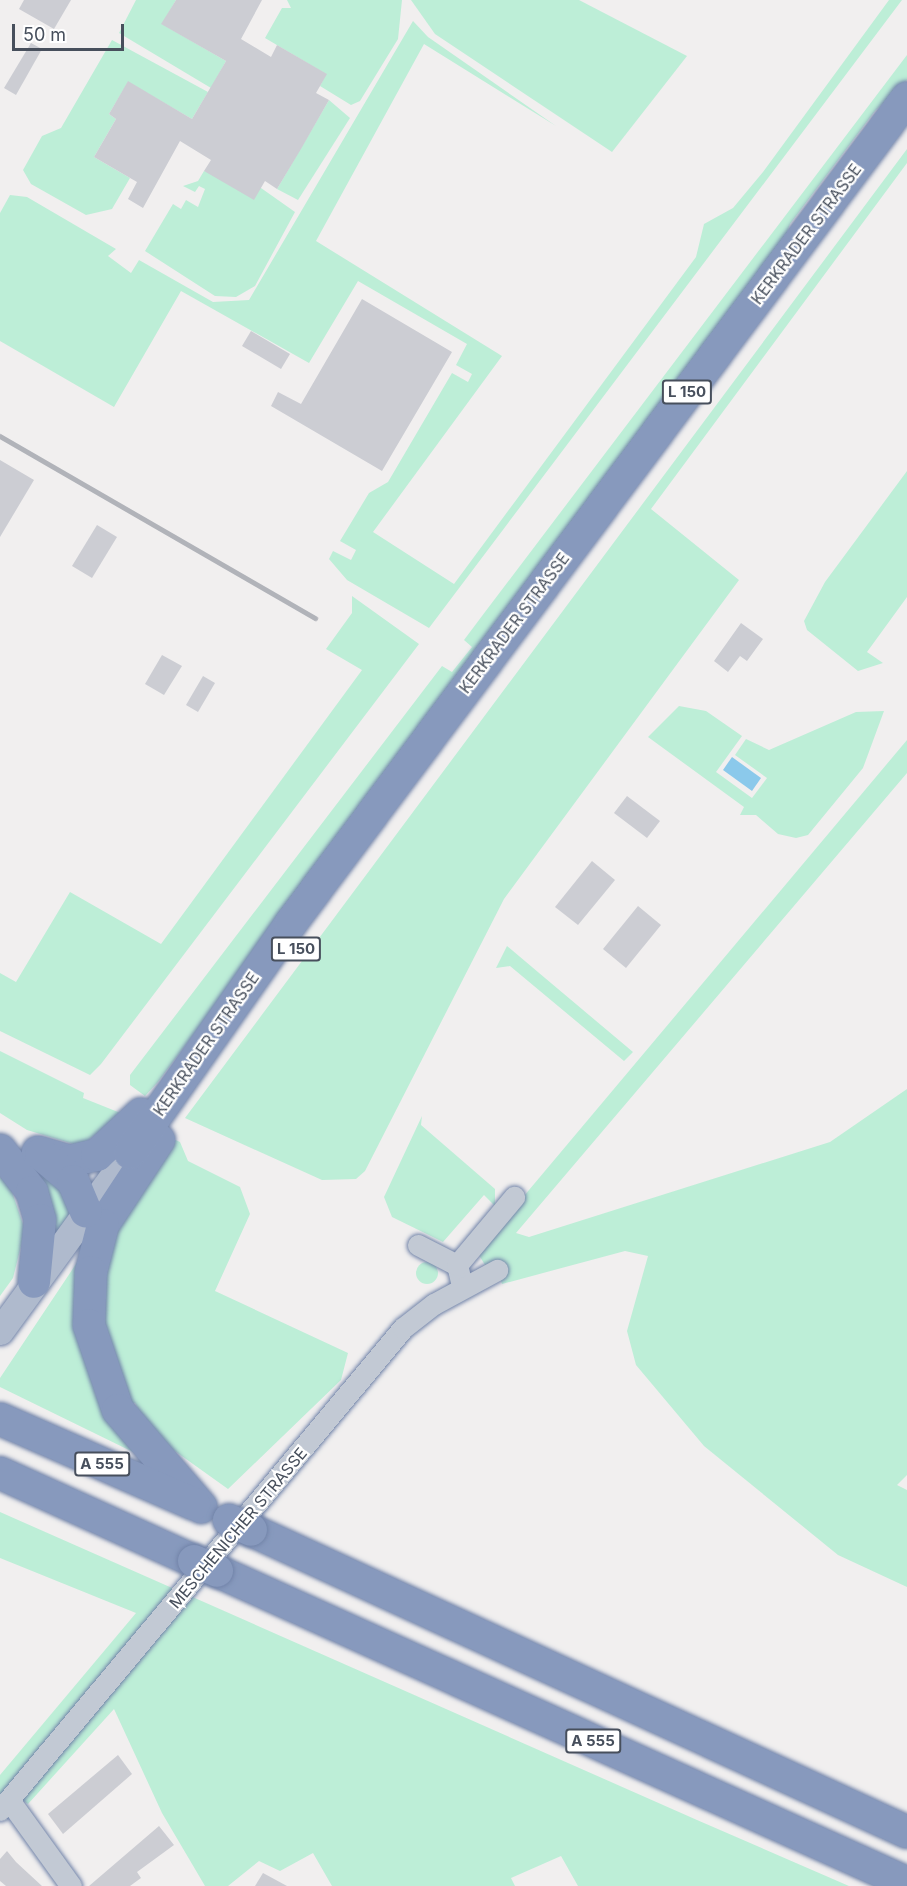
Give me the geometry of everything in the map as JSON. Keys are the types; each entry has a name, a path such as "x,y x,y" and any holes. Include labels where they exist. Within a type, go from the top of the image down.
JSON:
{"highway":[{"name":"KERKRADER STRASSE","path":"130,1153 291,923 907,98"},
{"name":"KERKRADER STRASSE","path":"130,1153 206,1073 907,130"},
{"path":"38,1152 70,1161 97,1155 124,1134 291,923"},
{"path":"206,1073 111,1209 96,1246 88,1298 95,1352 118,1410 227,1519"},
{"path":"0,1131 38,1152 73,1181 86,1211"},
{"path":"0,1150 32,1191 40,1220 34,1282"},
{"name":"A 555","path":"1,1419 227,1519 907,1832"},
{"name":"A 555","path":"0,1473 904,1882"}],"main road":[{"name":"KERKRADER STRASSE","path":"0,1331 130,1153"}],"street":[{"path":"457,1265 514,1197"},
{"path":"418,1245 457,1265"},
{"path":"457,1265 462,1287"},
{"name":"MESCHENICHER STRASSE","path":"4,1805 403,1328 462,1287 497,1270"},
{"path":"4,1805 70,1886"}],"green space":[{"path":"136,0 176,0 162,24 226,61 211,88 119,33"},
{"path":"287,0 402,0 398,39 360,101 351,105 320,86 326,74 265,38 282,8 291,8"},
{"path":"411,0 579,0 687,56 612,152 435,34"},
{"path":"889,0 902,0 429,628 347,580 329,559 333,551 351,560 356,550 340,541 369,493 388,482 452,373 468,382 472,374 456,365 467,344 358,281 309,363 181,291 114,407 0,341 0,213 10,195 27,197 116,249 108,256 131,273 139,260 213,302 249,300 413,21 428,37 556,126 424,44 316,241 502,356 373,532 454,584 696,257 704,224 733,208 763,172"},
{"path":"112,40 208,92 192,119 128,82 109,114 116,119 94,157 130,178 112,209 86,215 31,184 23,170 42,136 61,128"},
{"path":"907,55 907,80 875,111 790,224 782,247 158,1082 145,1096 130,1085 130,1075 442,666 452,672 472,647 464,640"},
{"path":"329,100 350,118 298,200 277,189"},
{"path":"907,149 907,163 651,509 739,580 504,899 365,1171 356,1179 322,1180 185,1118"},
{"path":"204,171 261,188 295,212 255,286 236,297 215,296 145,251 173,204 181,209 186,200 198,207 205,189 199,186 195,192 183,186 198,181"},
{"path":"907,471 907,597 867,652 883,663 858,671 807,630 804,621 825,582"},
{"path":"352,596 419,644 101,1064 90,1075 0,1031 0,973 16,982 70,892 161,944 362,670 326,649 352,613"},
{"path":"679,706 706,711 742,736 716,772 752,798 767,778 735,755 746,739 769,750 856,712 884,711 863,768 808,835 796,838 778,834 756,815 740,815 744,807 648,737"},
{"path":"907,740 907,773 516,1233 529,1237 830,1142 907,1089 907,1475 897,1485 907,1490 907,1587 838,1555 704,1446 636,1365 627,1331 648,1256 625,1251 502,1284 495,1262 485,1265 477,1252"},
{"path":"507,946 633,1052 624,1061 510,966 496,968"},
{"path":"0,1051 84,1093 83,1098 123,1114 80,1146 27,1130 0,1113"},
{"path":"422,1116 421,1125 495,1189 495,1206 484,1195 443,1242 392,1217 384,1197"},
{"path":"171,1138 180,1142 188,1161 240,1187 250,1214 215,1291 348,1353 341,1380 228,1489 151,1434 135,1403 128,1405 100,1342 105,1249"},
{"path":"18,1149 76,1204 54,1236"},
{"path":"0,1177 10,1186 25,1230 13,1278 0,1296"},
{"path":"78,1261 81,1341 96,1396 135,1453 0,1387 0,1378"},
{"path":"427,1262 435,1265 438,1273 435,1281 427,1284 419,1281 416,1273 419,1265"},
{"path":"0,1512 849,1886 578,1886 561,1856 511,1878 515,1886 332,1886 313,1853 280,1871 259,1861 228,1886 205,1886 162,1813 114,1709 28,1804 8,1790 0,1800 0,1775 136,1613 0,1558"}],"water":[{"path":"732,757 761,778 752,791 723,770"}],"building":[{"path":"24,0 71,0 54,29 19,9"},
{"path":"176,0 262,0 241,39 271,57 277,45 327,74 316,93 329,100 301,149 277,189 265,181 254,200 204,171 211,160 180,141 143,208 128,199 137,182 94,157 116,119 109,114 128,81 192,119 226,61 161,24"},
{"path":"31,43 42,49 16,95 4,88"},
{"path":"362,299 452,352 382,471 271,406 278,392 301,404"},
{"path":"251,331 290,354 281,369 242,346"},
{"path":"0,460 34,480 0,537"},
{"path":"97,525 117,537 92,578 72,566"},
{"path":"741,623 763,639 747,661 740,656 728,672 714,661"},
{"path":"162,655 182,666 164,695 145,684"},
{"path":"203,676 215,683 198,712 186,705"},
{"path":"627,796 660,821 647,838 614,813"},
{"path":"592,861 615,880 578,925 555,907"},
{"path":"638,906 661,925 626,968 603,949"},
{"path":"118,1755 132,1774 63,1834 48,1814"},
{"path":"159,1826 174,1845 137,1872 141,1878 130,1886 89,1886"},
{"path":"7,1851 42,1886 6,1886 0,1881 0,1859"},
{"path":"263,1873 287,1886 255,1886"}],"railway":[{"path":"0,436 315,618"}]}
